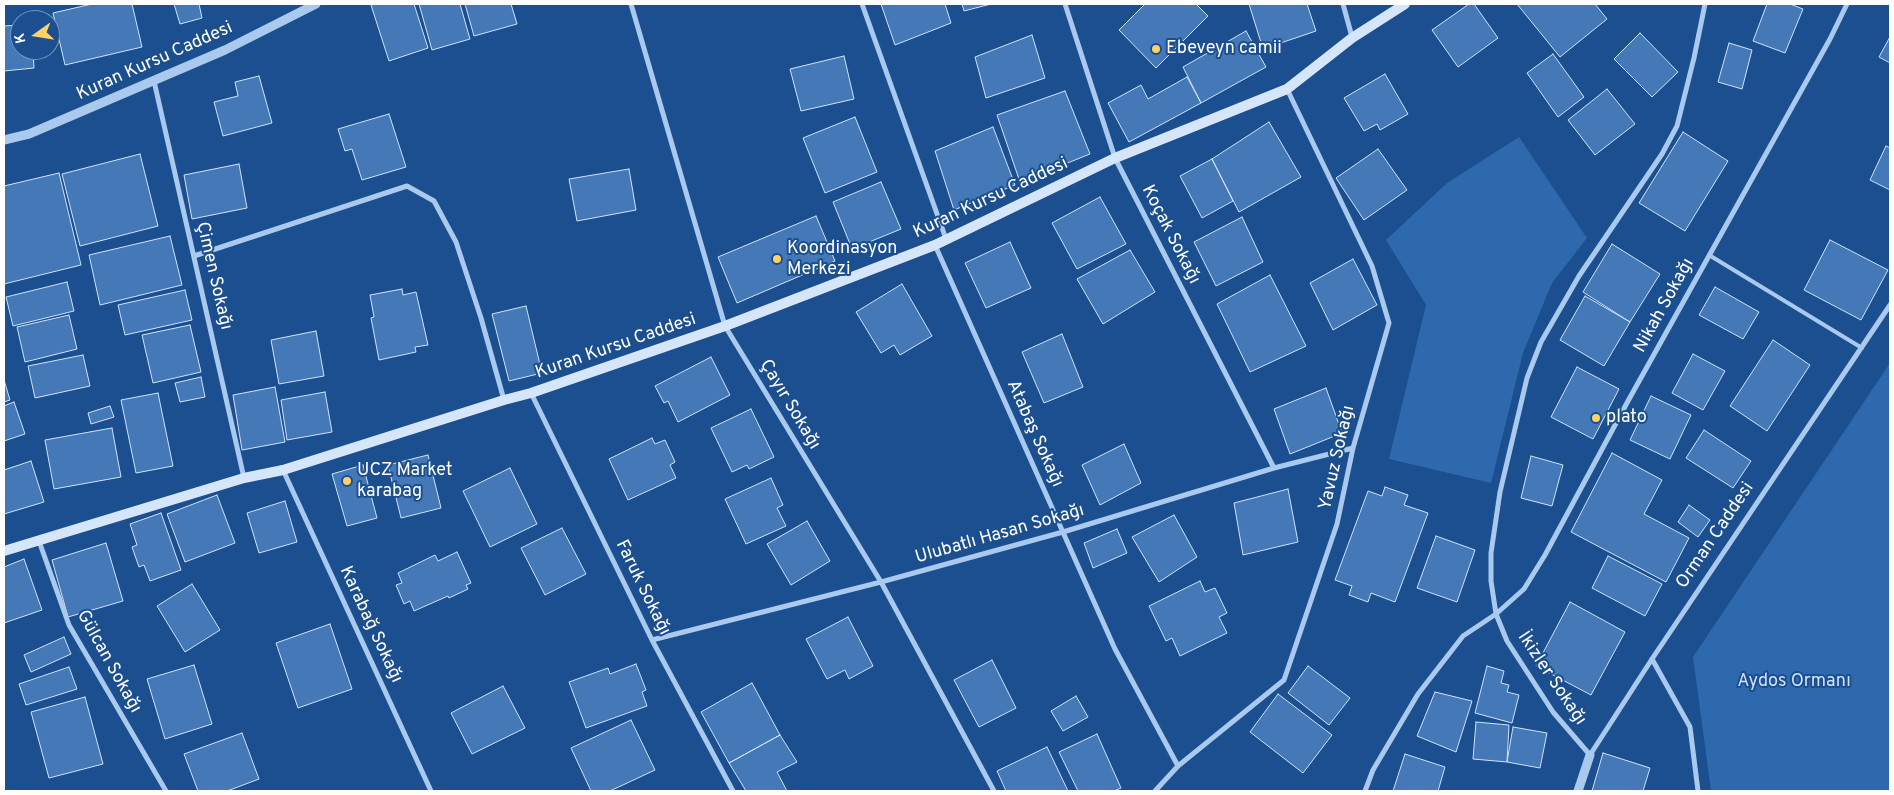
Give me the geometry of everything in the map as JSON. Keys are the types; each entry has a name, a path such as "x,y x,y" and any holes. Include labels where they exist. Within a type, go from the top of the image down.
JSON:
{"main road":[{"name":"Kuran Kursu Caddesi","path":"4,551 244,478 283,470 531,393 725,326 935,245 1115,158 1287,89 1352,38 1405,4"}],"street":[{"name":"Kuran Kursu Caddesi","path":"4,140 29,134 154,81 225,50 316,4"},
{"name":"Çayır Sokağı","path":"631,4 725,326 881,582 994,791"},
{"path":"862,4 946,239"},
{"name":"Koçak Sokağı","path":"1065,4 1115,158 1274,468"},
{"path":"1343,4 1352,38"},
{"name":"İkizler Sokağı","path":"1590,755 1553,712 1507,641 1496,614 1491,581 1491,553 1500,492 1529,372 1541,342 1579,276 1662,154 1677,126 1690,77 1705,4"},
{"name":"Nikah Sokağı","path":"1365,791 1373,770 1418,694 1463,636 1496,614 1524,589 1545,555 1628,401 1830,39 1847,4"},
{"name":"Çimen Sokağı","path":"154,81 244,478"},
{"name":"Yavuz Sokağı","path":"1155,791 1178,766 1284,680 1337,524 1353,448 1389,323 1372,266 1287,89"},
{"path":"194,256 407,186 434,201 456,242 481,318 504,400"},
{"name":"Atabaş Sokağı","path":"935,245 1116,649 1178,766"},
{"name":"Orman Caddesi","path":"1578,791 1590,755 1652,659 1890,305"},
{"name":"Faruk Sokağı","path":"531,393 652,640 733,791"},
{"name":"Ulubatlı Hasan Sokağı","path":"652,640 881,582 1063,532 1274,468 1353,448"},
{"name":"Karabağ Sokağı","path":"283,470 431,791"},
{"name":"Gülcan Sokağı","path":"38,541 68,625 166,791"},
{"path":"1652,659 1690,727 1698,791"}],"lane":[{"path":"1709,255 1862,348"}],"green space":[{"path":"1519,137 1587,238 1552,283 1523,353 1491,483 1389,459 1426,305 1386,240 1447,183"},
{"name":"Aydos Ormanı","path":"1890,363 1890,791 1711,791 1693,657"}],"building":[{"path":"92,4 132,4 142,47 65,65 60,43 60,11"},
{"path":"174,4 199,4 202,18 180,24"},
{"path":"414,4 428,48 389,61 371,5"},
{"path":"419,4 460,4 470,39 432,50"},
{"path":"465,4 511,4 517,24 474,36"},
{"path":"881,4 945,4 951,23 895,45"},
{"path":"962,4 991,4 964,11"},
{"name":"Ebeveyn camii","path":"1145,4 1196,4 1208,16 1156,68 1119,30"},
{"path":"1249,4 1307,4 1316,31 1263,49"},
{"path":"1469,4 1474,4 1498,38 1458,67 1432,30"},
{"path":"1517,4 1595,4 1607,19 1560,57"},
{"path":"1767,4 1790,4 1803,9 1785,53 1753,41"},
{"path":"4,26 10,26 10,60 34,60 34,68 4,71"},
{"path":"1246,31 1266,67 1201,103 1183,67"},
{"path":"1640,33 1678,72 1652,97 1614,59"},
{"path":"1032,35 1045,78 986,98 975,57"},
{"path":"1890,37 1890,63 1879,57"},
{"path":"1729,43 1752,50 1742,89 1718,82"},
{"path":"1553,54 1584,97 1558,117 1527,73"},
{"path":"844,56 854,99 801,111 790,69"},
{"path":"1385,74 1408,114 1380,130 1377,124 1364,131 1344,98"},
{"path":"259,76 272,123 223,136 214,102 238,96 235,82"},
{"path":"1187,77 1201,103 1129,142 1108,103 1141,85 1148,99"},
{"path":"1607,89 1635,124 1595,155 1568,120"},
{"path":"1065,91 1090,154 1020,182 997,115"},
{"path":"389,114 406,167 362,180 352,149 345,151 338,129"},
{"path":"855,117 877,172 825,193 803,138"},
{"path":"1269,122 1301,177 1239,212 1212,159"},
{"path":"993,127 1015,185 954,210 935,151"},
{"path":"1683,132 1728,161 1685,231 1639,203"},
{"path":"1886,146 1890,148 1890,190 1870,180"},
{"path":"1378,149 1407,190 1364,220 1336,178"},
{"path":"140,154 158,226 80,246 62,174"},
{"path":"1212,159 1233,201 1202,218 1180,176"},
{"path":"239,164 247,208 192,219 184,175"},
{"path":"629,169 636,210 577,221 569,179"},
{"path":"59,173 81,265 4,284 4,186"},
{"path":"881,182 901,229 852,249 833,202"},
{"path":"1100,197 1126,244 1077,269 1052,223"},
{"name":"Koordinasyon Merkezi","path":"816,216 835,261 737,303 718,257"},
{"path":"1242,217 1263,262 1216,286 1194,242"},
{"path":"170,236 182,285 100,305 89,255"},
{"path":"1830,240 1888,270 1861,320 1804,290"},
{"path":"1010,242 1031,288 986,308 965,263"},
{"path":"1612,244 1660,274 1630,322 1583,292"},
{"path":"1130,250 1155,292 1103,324 1077,279"},
{"path":"1353,259 1377,305 1333,330 1310,283"},
{"path":"1270,275 1306,346 1250,372 1217,304"},
{"path":"67,282 74,311 13,326 6,297"},
{"path":"902,284 932,336 900,355 894,345 881,353 856,312"},
{"path":"1715,287 1759,312 1743,339 1699,315"},
{"path":"402,289 403,295 416,292 428,345 415,347 416,352 379,360 371,318 374,317 370,295"},
{"path":"185,290 192,320 125,335 118,305"},
{"path":"1585,296 1630,322 1604,366 1560,340"},
{"path":"526,306 542,373 509,381 492,314"},
{"path":"69,315 77,349 25,362 17,327"},
{"path":"190,325 201,372 153,383 142,335"},
{"path":"316,331 324,376 279,384 271,340"},
{"path":"1062,334 1083,387 1044,403 1022,352"},
{"path":"1773,340 1810,365 1767,431 1730,406"},
{"path":"1693,354 1725,371 1703,410 1672,393"},
{"path":"83,355 90,386 35,398 28,366"},
{"path":"711,357 730,395 678,422 668,401 664,403 655,386"},
{"path":"1577,367 1619,389 1593,439 1551,417"},
{"path":"201,377 205,397 180,402 175,383"},
{"path":"4,380 10,400 4,402"},
{"path":"275,387 285,442 242,450 233,395"},
{"path":"1326,388 1342,433 1290,454 1274,409"},
{"path":"325,392 332,432 287,440 281,400"},
{"path":"158,393 173,466 136,473 121,400"},
{"path":"1651,396 1691,415 1670,459 1630,440"},
{"path":"14,402 25,434 4,441 4,406"},
{"path":"110,406 114,417 91,424 88,413"},
{"path":"751,409 774,457 749,469 747,465 732,472 711,428"},
{"path":"112,428 121,477 54,489 45,440"},
{"path":"1704,430 1751,461 1733,488 1686,458"},
{"path":"652,438 655,444 665,440 675,462 670,465 676,478 628,500 609,459"},
{"path":"1124,444 1141,483 1100,505 1082,465"},
{"path":"1612,453 1662,480 1644,514 1689,538 1666,582 1571,532"},
{"path":"428,455 441,508 401,518 388,465"},
{"path":"1531,456 1563,465 1552,506 1521,498"},
{"path":"31,461 44,502 4,514 4,470"},
{"path":"363,465 377,518 347,526 332,474"},
{"path":"510,468 537,524 490,547 463,491"},
{"path":"771,478 783,505 777,508 786,526 746,544 725,499"},
{"path":"1385,487 1408,495 1404,505 1428,513 1395,602 1371,593 1368,602 1349,595 1352,586 1335,580 1368,491 1382,496"},
{"path":"1288,489 1298,542 1243,555 1234,503"},
{"path":"217,495 235,543 185,562 167,514"},
{"path":"285,501 297,542 259,553 247,513"},
{"path":"1689,505 1710,520 1698,537 1678,522"},
{"path":"161,513 181,570 150,581 144,565 139,567 132,547 137,545 130,524"},
{"path":"1174,515 1197,557 1159,582 1132,537"},
{"path":"807,521 830,561 791,585 767,544"},
{"path":"562,528 586,574 545,595 521,548"},
{"path":"1117,529 1127,553 1093,568 1084,543"},
{"path":"1436,536 1475,550 1457,602 1417,588"},
{"path":"106,543 123,601 68,617 52,560"},
{"path":"457,552 471,583 466,585 468,589 414,611 410,601 404,604 396,585 402,583 398,573 435,555 438,561"},
{"path":"1608,556 1662,584 1645,616 1592,588"},
{"path":"24,559 42,610 4,623 4,567"},
{"path":"1200,581 1205,592 1215,588 1227,613 1219,617 1227,633 1180,656 1172,638 1166,641 1149,606"},
{"path":"192,584 220,630 185,652 157,606"},
{"path":"1570,602 1625,632 1591,695 1536,666"},
{"path":"848,617 873,666 849,679 845,670 827,679 806,639"},
{"path":"330,624 352,689 298,708 276,643"},
{"path":"64,637 71,654 31,672 24,655"},
{"path":"992,660 1016,708 979,727 954,680"},
{"path":"636,664 646,690 642,692 647,706 586,728 569,682 608,668 610,674"},
{"path":"194,665 212,724 165,739 147,679"},
{"path":"1308,666 1350,698 1329,725 1288,693"},
{"path":"1487,666 1504,671 1501,683 1509,685 1507,692 1519,695 1512,723 1475,713"},
{"path":"69,667 77,689 26,705 19,684"},
{"path":"752,683 780,735 729,763 701,712"},
{"path":"503,686 525,728 472,754 451,713"},
{"path":"1435,692 1472,701 1456,752 1417,736"},
{"path":"1278,694 1332,735 1303,773 1250,732"},
{"path":"1076,696 1088,717 1063,731 1051,711"},
{"path":"85,697 103,764 49,778 31,712"},
{"path":"631,720 655,770 610,791 591,791 571,748"},
{"path":"1476,722 1509,725 1507,762 1473,759"},
{"path":"1513,727 1547,733 1540,768 1507,762"},
{"path":"242,733 259,779 227,791 198,791 184,754"},
{"path":"1097,734 1121,788 1114,791 1078,791 1059,752"},
{"path":"780,735 797,762 777,772 787,791 746,791 729,763"},
{"path":"1047,747 1068,791 1006,791 997,771"},
{"path":"1603,753 1650,768 1643,791 1592,791"},
{"path":"1405,754 1445,767 1438,791 1393,791"}],"place":[{"name":"Ebeveyn camii","path":"1156,49"},
{"name":"Koordinasyon Merkezi","path":"777,259"},
{"name":"plato","path":"1596,418"},
{"name":"UCZ Market karabag","path":"347,481"}]}
